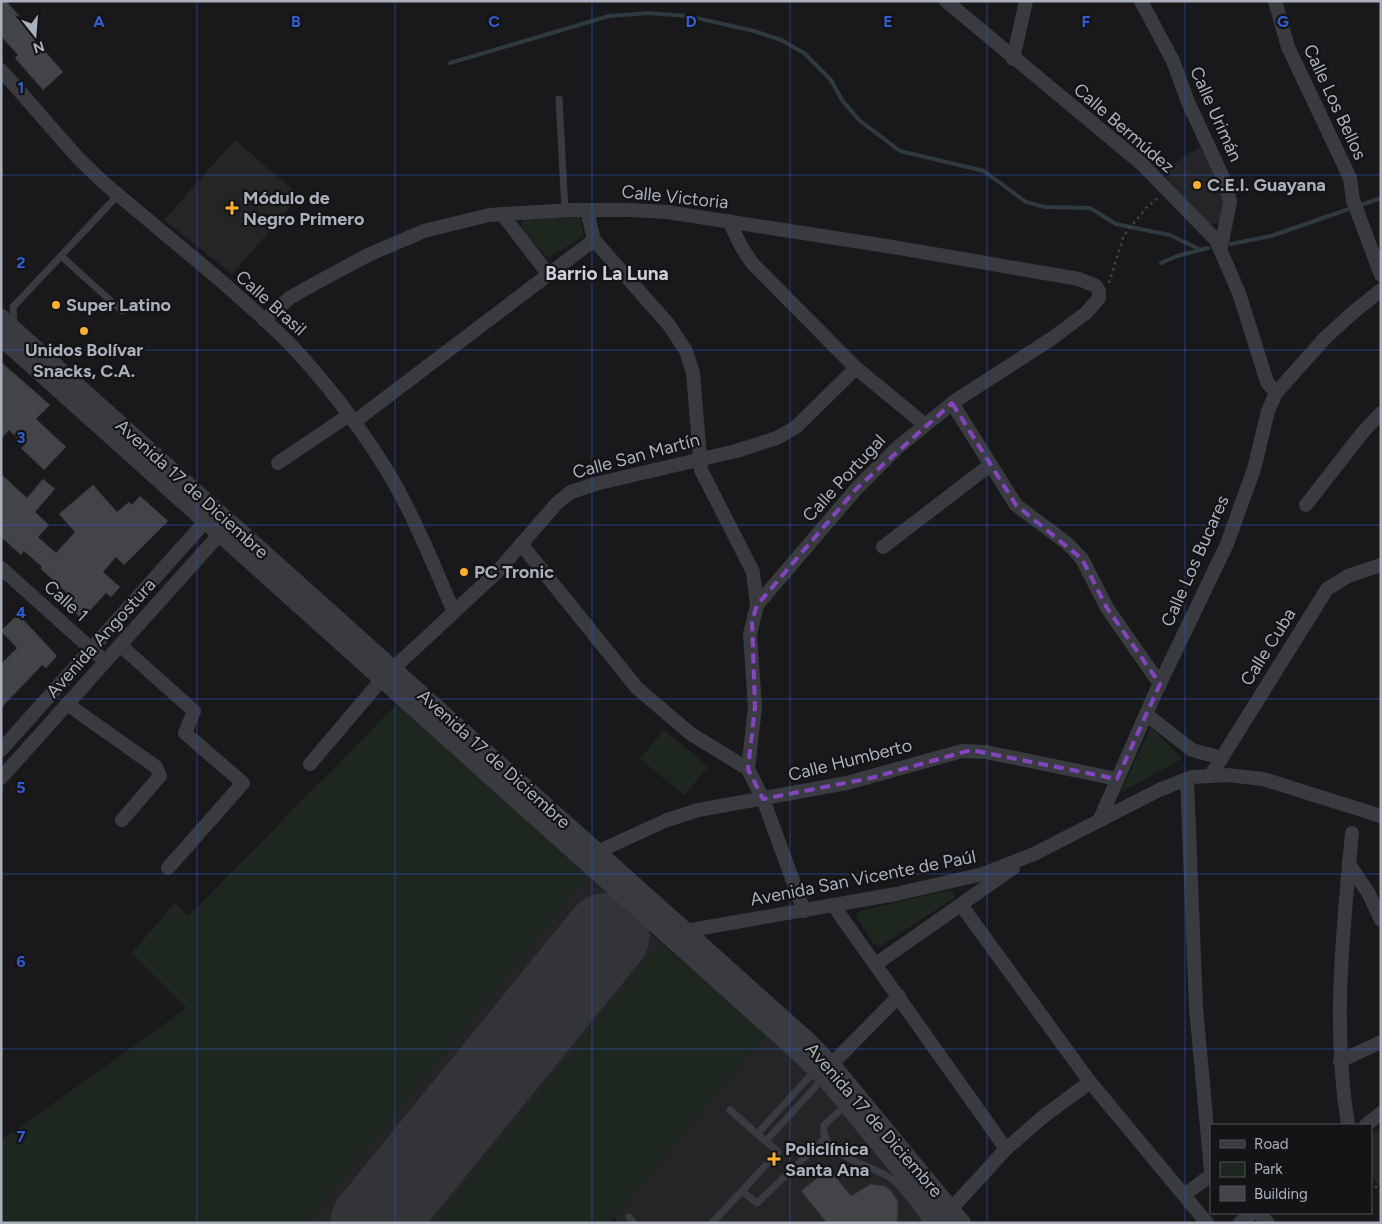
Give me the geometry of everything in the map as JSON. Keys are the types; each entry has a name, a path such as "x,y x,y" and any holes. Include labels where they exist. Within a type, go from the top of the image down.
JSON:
{"street":[{"name":"Calle Bermúdez","path":"946,1 1013,59 1142,164 1221,248 1239,293 1267,382 1276,392"},
{"path":"1013,59 1026,1"},
{"name":"Calle Urimán","path":"1141,1 1173,61 1188,102 1225,182 1230,202 1221,248"},
{"name":"Calle Los Bellos","path":"1275,1 1288,47 1350,178 1353,200 1381,275"},
{"name":"Calle Brasil","path":"1,70 78,158 118,195 264,320 308,364 351,419 396,486 454,612"},
{"path":"588,210 594,240 669,325 686,351 693,373 698,459 704,478 753,572 757,605"},
{"name":"Calle Victoria","path":"264,320 300,292 404,239 440,226 502,214 588,210 667,212 729,221 1079,279 1092,283 1099,291"},
{"path":"502,214 548,274"},
{"path":"729,221 752,263 856,368 924,424"},
{"path":"278,463 351,419 594,240"},
{"name":"Calle Los Bucares","path":"1100,819 1146,714 1227,544 1254,469 1268,410 1276,392 1325,338 1381,290"},
{"name":"Calle Portugal","path":"748,769 755,707 750,634 757,605 857,488 924,424 952,403 1065,329 1094,306 1099,298 1099,291"},
{"name":"Avenida 17 de Diciembre","path":"5,327 826,1070 847,1105 952,1218"},
{"name":"Calle San Martín","path":"310,764 388,674 506,563 557,504 577,489 761,444 787,433 796,427 856,368"},
{"path":"952,403 1016,505 1076,550 1117,623 1160,684"},
{"path":"1306,505 1363,432 1381,414"},
{"path":"883,546 990,464"},
{"name":"Avenida Angostura","path":"1,750 211,515"},
{"name":"Avenida Angostura","path":"1,778 225,528"},
{"path":"521,544 637,688 691,734 748,769 763,799 804,910"},
{"name":"Calle Cuba","path":"1211,775 1327,590 1348,576 1381,565"},
{"name":"Calle 1","path":"1,568 105,662"},
{"path":"120,645 194,711 185,733 243,784 168,868"},
{"name":"Avenida 17 de Diciembre","path":"388,674 597,852 686,931 826,1070 952,1218"},
{"path":"67,704 156,767 160,776 122,820"},
{"path":"1146,714 1192,750 1222,758"},
{"name":"Calle Humberto","path":"597,852 675,818 705,809 847,783 950,754 971,750 1117,778"},
{"name":"Avenida San Vicente de Paúl","path":"686,931 953,883 1034,854 1100,819 1186,779 1211,775 1262,778 1381,816"},
{"path":"1186,779 1196,1008 1210,1160"},
{"path":"1348,1124 1340,1061 1340,977 1352,833"},
{"path":"876,964 1034,854"},
{"path":"1349,864 1369,894 1381,920"},
{"path":"833,905 1006,1149"},
{"path":"961,905 1090,1082 1207,1223"},
{"path":"826,1070 898,996"},
{"path":"1340,1061 1381,1042"},
{"path":"952,1218 1006,1149 1044,1116 1090,1082"},
{"path":"1367,1124 1381,1113"},
{"path":"1184,1195 1210,1176"},
{"path":"1240,1223 1252,1214"}],"lane":[{"path":"559,99 565,211"},
{"path":"5,327 13,307 118,195"},
{"path":"61,256 122,311"},
{"path":"757,1134 810,1076 826,1070"},
{"path":"766,1142 818,1084 826,1070"},
{"path":"847,1105 824,1125 826,1138 844,1156 894,1181 928,1223"},
{"path":"712,1223 778,1152 730,1110"},
{"path":"742,1190 757,1203 826,1138"}],"path":[{"path":"1099,291 1109,283 1124,235 1147,207 1167,190"},
{"path":"1372,1182 1381,1194"}],"highlighted area":[{"path":"952,403 1016,505 1082,559 1107,608 1160,684 1117,779 971,750 871,778 763,799 748,769 755,707 752,621 757,605 857,488"}],"shaded area":[{"name":"Módulo de Negro Primero","path":"235,140 300,196 232,274 164,220"},
{"name":"C.E.I. Guayana","path":"1200,147 1219,182 1223,198 1222,215 1219,222 1215,224 1209,224 1198,215 1162,171"},
{"path":"398,703 660,942 802,1064 938,1223 619,1223 614,1218 610,1223 1,1223 1,1141 187,1008 132,953 175,903 189,916"},
{"path":"1381,1127 1381,1188 1372,1176 1372,1134"}],"green space":[{"path":"580,217 584,236 548,258 524,231 521,223 523,219"},
{"path":"398,703 588,876 308,1223 1,1223 1,1141 187,1008 132,953 175,903 189,916"},
{"path":"1151,727 1182,759 1120,793"},
{"path":"664,730 708,767 684,795 640,759"},
{"path":"950,890 954,894 954,898 881,946 874,944 856,916 859,911"},
{"path":"660,942 766,1034 610,1223 433,1223"}],"building":[{"path":"1,1 6,1 32,30 29,33 63,72 43,90 15,58 18,55 1,36"},
{"path":"1,362 50,405 36,419 66,447 44,470 21,448 25,445 9,430 1,439"},
{"path":"1,474 27,498 43,479 55,489 35,512 49,525 38,537 56,553 75,532 59,514 93,485 117,512 129,502 132,505 140,496 168,521 124,565 116,557 103,572 120,587 111,597 106,593 82,619 62,601 68,594 41,569 42,567 24,551 21,555 1,537"},
{"path":"18,614 57,656 46,668 42,665 1,708 1,664 17,648 1,631"},
{"path":"829,1169 851,1196 871,1184 885,1186 898,1201 897,1223 827,1223 801,1191"}],"waterway":[{"path":"450,63 609,16 648,13 688,16 754,31 781,40 804,53 831,80 842,100 859,120 900,151 984,171 1026,202 1045,207 1090,208 1116,224 1170,235 1201,250"},
{"path":"1231,244 1271,236 1381,198"},
{"path":"1161,263 1177,256 1208,248"}],"runway":[{"path":"373,1223 607,935"}],"place":[{"name":"C.E.I. Guayana","path":"1197,185"},
{"name":"Módulo de Negro Primero","path":"232,208"},
{"name":"Super Latino","path":"56,305"},
{"name":"Unidos Bolívar Snacks, C.A.","path":"84,331"},
{"name":"PC Tronic","path":"464,572"},
{"name":"Policlínica Santa Ana","path":"774,1159"}],"district":[{"name":"Barrio La Luna","path":"607,273"}]}
